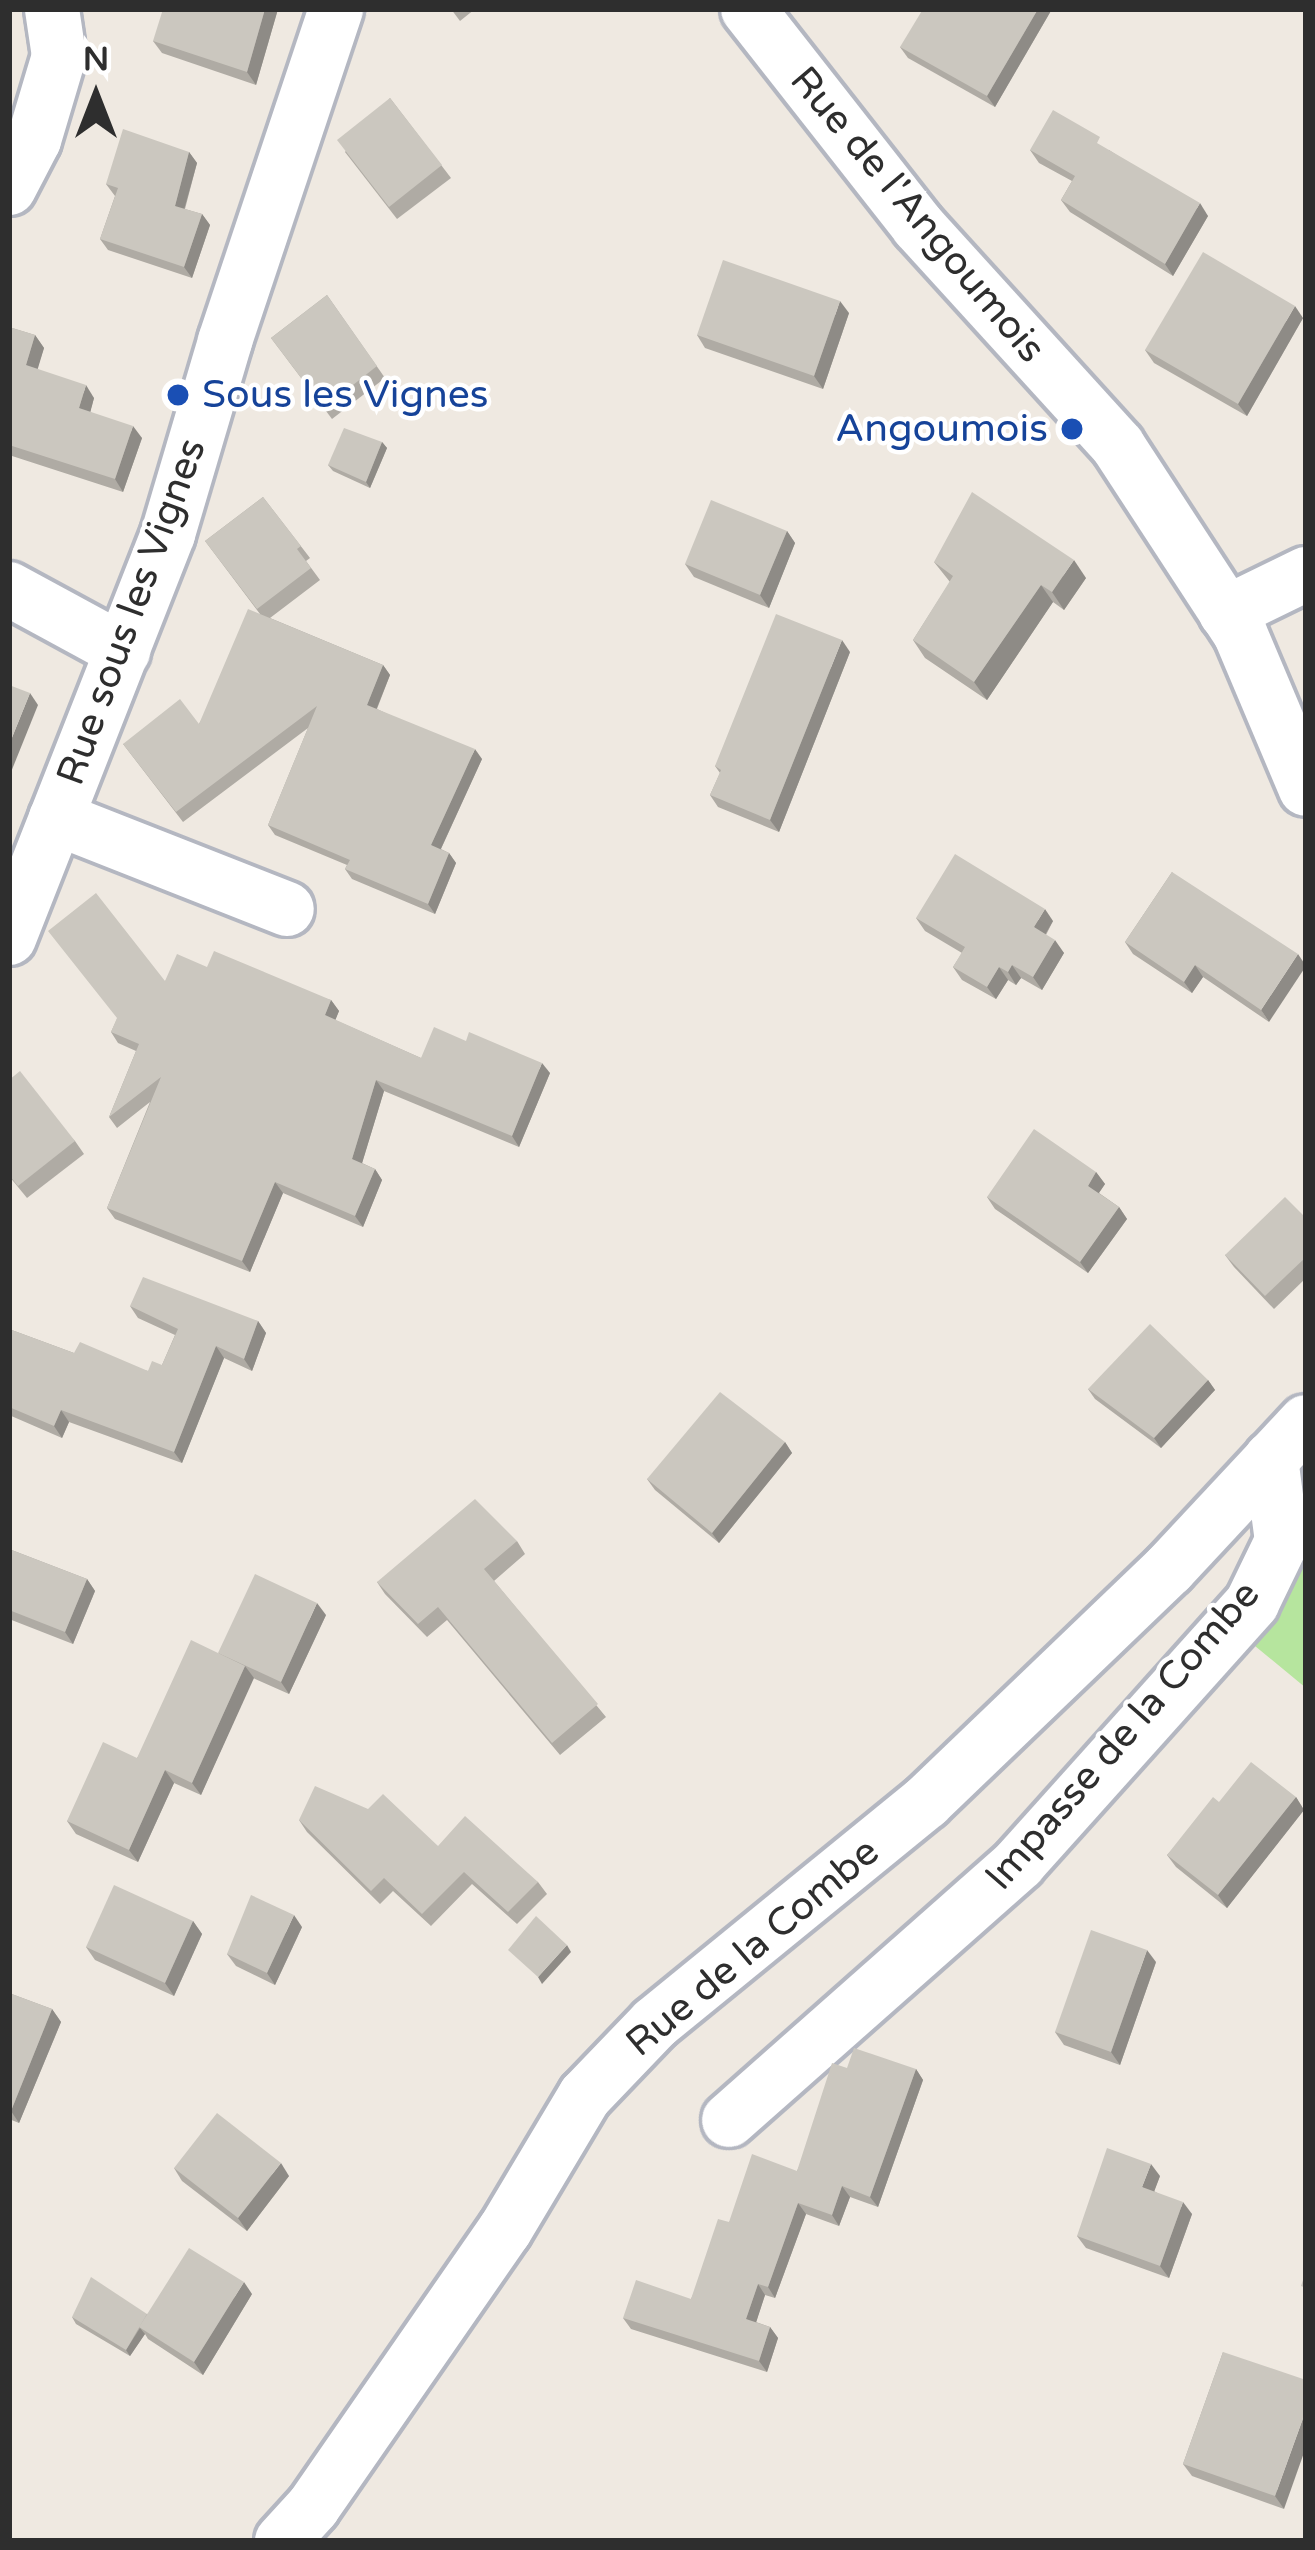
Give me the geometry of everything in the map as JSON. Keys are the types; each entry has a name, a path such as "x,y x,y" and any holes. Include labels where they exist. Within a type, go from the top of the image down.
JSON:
{"street":[{"path":"9,188 34,140 58,56 52,9"},
{"name":"Rue sous les Vignes","path":"9,938 168,534 225,341 336,9"},
{"name":"Rue de l'Angoumois","path":"748,9 918,226 1118,446 1226,613 1306,789"},
{"path":"1226,613 1306,574"},
{"path":"9,589 123,651"},
{"path":"56,818 287,909"},
{"name":"Impasse de la Combe","path":"729,2120 1019,1863 1252,1603 1282,1541 1289,1441"},
{"name":"Rue de la Combe","path":"282,2541 313,2507 505,2230 585,2096 655,2023 926,1802 1168,1569 1289,1441"}],"green space":[{"path":"1306,1513 1306,1688 1255,1646 1300,1551"}],"building":[{"path":"163,9 265,9 247,72 153,41"},
{"path":"923,9 1038,9 987,96 900,47"},
{"path":"390,98 442,165 389,207 337,140"},
{"path":"1053,110 1100,137 1097,143 1200,203 1165,264 1061,200 1075,176 1030,150"},
{"path":"123,129 189,152 175,206 202,214 184,267 100,239 118,188 106,184"},
{"path":"1203,252 1295,306 1238,404 1145,350"},
{"path":"723,260 840,301 814,376 697,335"},
{"path":"327,295 377,366 324,408 271,338"},
{"path":"9,327 35,335 26,365 86,385 79,408 133,426 115,479 9,445"},
{"path":"344,428 382,442 366,482 328,465"},
{"path":"972,492 1074,560 1052,592 1041,585 974,682 913,640 953,576 934,562"},
{"path":"263,497 301,546 297,549 311,568 257,609 205,541"},
{"path":"711,500 787,531 760,595 685,564"},
{"path":"248,609 383,665 367,705 475,749 431,845 449,853 428,904 345,869 350,860 268,825 317,706 176,812 123,744 180,699 199,724"},
{"path":"776,614 842,640 770,820 710,795 721,770 715,766"},
{"path":"9,685 30,693 9,745"},
{"path":"955,854 1045,909 1034,927 1055,940 1033,977 1012,965 1008,972 999,967 987,987 953,967 965,947 916,918"},
{"path":"1172,872 1298,954 1261,1010 1195,965 1184,982 1125,942"},
{"path":"96,893 165,981 177,954 207,967 214,951 331,1000 325,1015 421,1058 434,1027 466,1041 469,1032 542,1063 512,1136 376,1080 352,1159 375,1169 355,1216 275,1182 242,1261 107,1208 161,1077 109,1117 139,1044 111,1032 117,1018 48,931"},
{"path":"20,1071 75,1141 18,1186 9,1175 9,1080"},
{"path":"1034,1129 1096,1172 1088,1186 1119,1207 1080,1262 987,1197"},
{"path":"1285,1197 1306,1218 1306,1257 1265,1296 1225,1255"},
{"path":"143,1277 258,1321 244,1359 216,1346 174,1452 61,1410 54,1426 9,1407 9,1329 74,1353 80,1342 148,1371 152,1361 162,1365 178,1329 130,1306"},
{"path":"1150,1324 1208,1380 1154,1438 1088,1389"},
{"path":"720,1392 785,1442 712,1533 647,1479"},
{"path":"475,1499 517,1541 484,1569 598,1704 552,1743 438,1607 418,1624 377,1582"},
{"path":"9,1549 87,1579 65,1632 9,1610"},
{"path":"255,1574 317,1603 281,1682 218,1653"},
{"path":"191,1640 245,1666 192,1783 165,1770 129,1850 67,1821 103,1742 137,1758"},
{"path":"1251,1762 1296,1797 1218,1895 1167,1855 1213,1797 1219,1802"},
{"path":"315,1786 368,1809 383,1794 438,1846 465,1816 538,1882 508,1912 464,1872 422,1914 384,1878 371,1891 299,1820"},
{"path":"114,1885 193,1921 165,1983 86,1947"},
{"path":"251,1895 294,1915 267,1973 227,1954"},
{"path":"536,1916 567,1945 538,1977 508,1950"},
{"path":"1091,1930 1147,1950 1111,2052 1055,2032"},
{"path":"9,1993 52,2009 11,2111 9,2110"},
{"path":"854,2048 916,2069 870,2197 842,2186 832,2215 798,2203 768,2287 758,2284 746,2319 770,2327 759,2361 623,2318 636,2280 691,2299 718,2219 729,2222 752,2154 797,2171 832,2063 847,2068"},
{"path":"217,2113 281,2163 238,2218 174,2168"},
{"path":"1107,2148 1151,2164 1142,2187 1183,2202 1160,2266 1077,2236"},
{"path":"189,2248 244,2282 194,2362 139,2327"},
{"path":"91,2277 147,2314 126,2350 72,2317"},
{"path":"1223,2352 1306,2380 1306,2410 1275,2496 1183,2464"}],"place":[{"name":"Sous les Vignes","path":"178,395"},
{"name":"Angoumois","path":"1072,429"}]}
